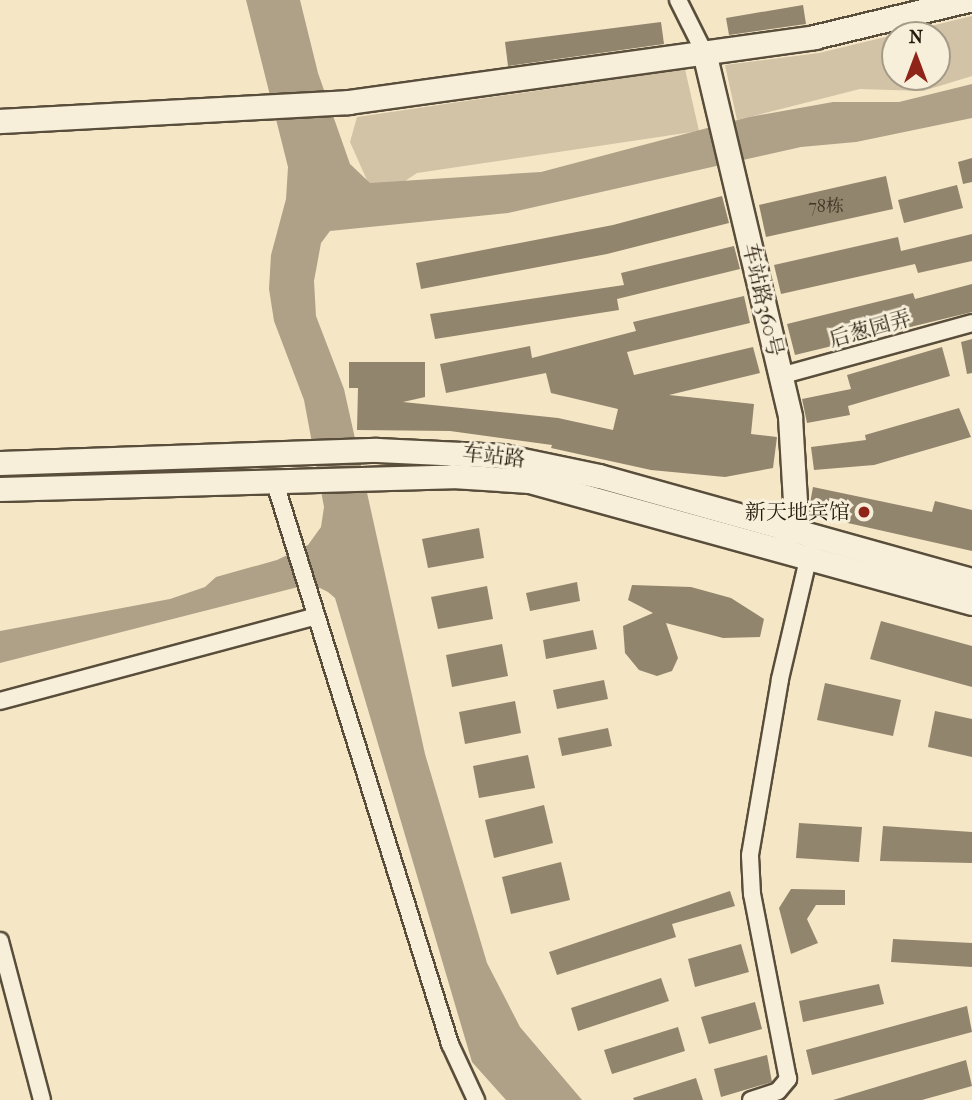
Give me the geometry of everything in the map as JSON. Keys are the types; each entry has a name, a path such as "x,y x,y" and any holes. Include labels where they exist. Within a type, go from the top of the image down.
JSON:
{"main road":[{"path":"0,121 348,102 814,37 968,0"},
{"name":"车站路360号","path":"704,52 790,417 795,502 786,540"},
{"name":"车站路","path":"0,463 377,450 446,451 540,461 972,603"},
{"name":"车站路","path":"0,489 377,478 529,481 786,540"},
{"name":"车站路","path":"811,548 972,580"}],"street":[{"path":"678,0 704,52"},
{"name":"后葱园弄","path":"780,376 972,323"},
{"path":"274,480 313,617 450,1044 476,1100"},
{"path":"751,1100 778,1091 788,1079 752,894 750,855 780,679 811,548"},
{"path":"0,701 313,617"},
{"path":"0,941 42,1100"}],"shaded area":[{"path":"246,0 300,0 318,73 350,164 370,183 541,172 749,117 833,102 899,102 972,84 972,118 856,142 801,147 508,213 330,231 321,243 314,281 316,316 344,389 425,754 487,963 520,1027 582,1100 506,1100 472,1062 335,598 328,592 314,585 302,586 0,663 0,631 170,599 205,587 216,577 277,560 308,545 321,527 324,507 304,400 274,321 269,289 271,255 286,199 288,167"},
{"path":"972,16 972,76 951,82 951,21"},
{"path":"881,38 881,90 860,89 737,120 725,65 819,53"},
{"path":"685,69 699,131 417,173 393,189 370,187 350,142 357,117"}],"building":[{"path":"803,5 806,24 729,35 726,18"},
{"path":"661,22 664,44 508,66 505,42"},
{"path":"972,158 972,182 963,184 958,162"},
{"path":"886,176 893,209 766,237 759,205"},
{"path":"957,185 963,208 904,223 898,200"},
{"path":"722,196 729,223 607,254 421,289 416,263 613,225"},
{"path":"972,234 972,261 918,273 915,264 781,294 774,265 898,237 901,251"},
{"path":"734,246 740,269 617,299 619,310 435,339 430,314 624,285 621,273"},
{"path":"972,284 972,312 795,355 787,324 913,293 915,299"},
{"path":"744,296 750,323 627,352 634,375 753,347 760,373 669,395 754,404 751,434 777,437 773,468 725,477 651,470 551,448 552,445 450,431 357,430 358,388 349,388 349,362 425,362 425,397 403,402 558,418 613,430 618,409 551,393 546,373 446,393 440,364 530,346 532,358 636,331 633,322"},
{"path":"972,339 972,373 967,374 961,342"},
{"path":"942,347 950,376 848,406 850,415 807,423 802,399 851,389 847,375"},
{"path":"959,408 971,437 874,465 814,470 811,447 866,440 865,435"},
{"path":"813,487 932,512 935,501 972,510 972,551 808,514"},
{"path":"479,528 484,558 428,568 422,539"},
{"path":"577,582 580,601 530,611 526,593"},
{"path":"632,585 691,587 731,598 764,619 760,637 723,638 666,623 678,658 672,671 657,676 639,670 625,653 623,626 653,613 628,600"},
{"path":"487,586 493,619 438,629 431,597"},
{"path":"881,621 972,646 972,687 870,659"},
{"path":"593,630 597,649 546,659 543,640"},
{"path":"502,644 508,676 452,687 446,655"},
{"path":"604,680 608,699 557,709 553,690"},
{"path":"825,683 901,700 893,736 817,720"},
{"path":"515,701 521,733 465,744 459,712"},
{"path":"935,711 972,719 972,757 928,747"},
{"path":"608,728 612,746 562,756 558,738"},
{"path":"528,755 535,788 479,798 473,766"},
{"path":"544,805 553,843 494,858 485,820"},
{"path":"799,823 862,827 859,862 796,858"},
{"path":"883,826 972,832 972,863 880,861"},
{"path":"561,862 570,900 511,914 502,877"},
{"path":"791,889 845,890 845,905 816,905 807,919 818,943 791,954 779,908"},
{"path":"730,891 735,906 672,924 676,937 557,975 549,952"},
{"path":"893,939 972,943 972,967 891,962"},
{"path":"741,944 749,972 695,987 688,959"},
{"path":"661,978 669,1001 578,1031 571,1008"},
{"path":"879,984 884,1004 803,1022 799,1001"},
{"path":"755,1002 762,1029 709,1044 701,1017"},
{"path":"967,1006 972,1032 812,1075 806,1050"},
{"path":"678,1027 685,1051 612,1074 604,1050"},
{"path":"767,1055 772,1082 721,1097 714,1069"},
{"path":"966,1060 972,1086 922,1100 833,1100"},
{"path":"696,1078 703,1100 633,1098"}],"place":[{"name":"新天地宾馆","path":"864,512"}]}
